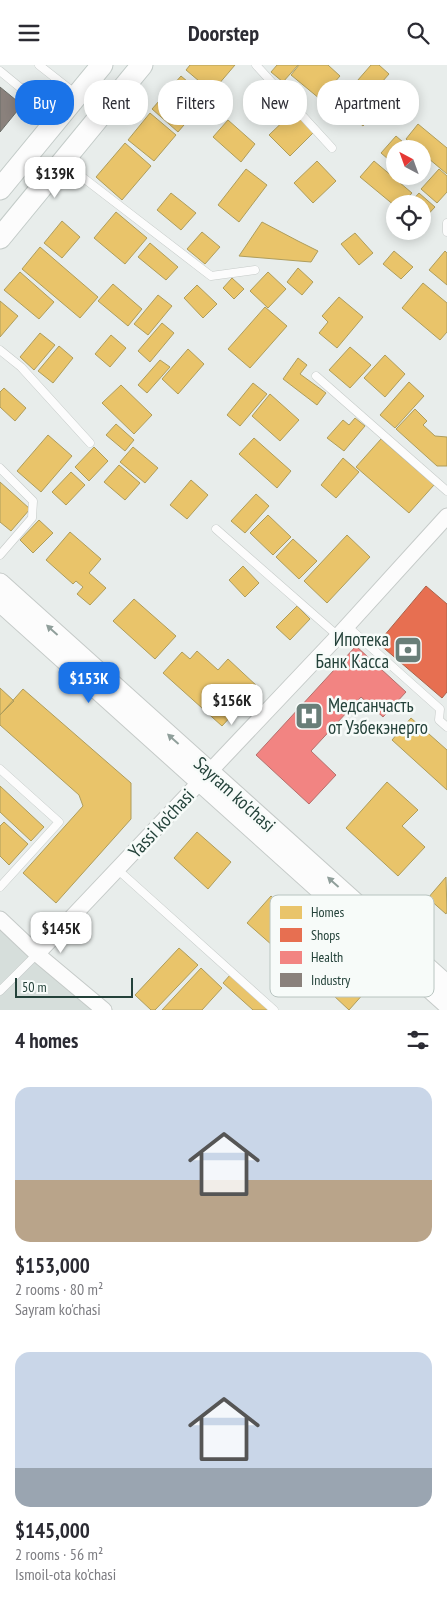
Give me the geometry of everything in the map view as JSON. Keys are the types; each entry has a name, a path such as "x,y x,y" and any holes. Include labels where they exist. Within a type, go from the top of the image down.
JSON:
{"main road":[{"path":"74,99 102,65"},
{"path":"0,238 142,65"},
{"path":"0,189 52,125"},
{"path":"67,125 82,137"}],"street":[{"name":"Yassi ko'chasi","path":"37,954 342,631 447,516"},
{"name":"Sayram ko'chasi","path":"0,583 331,895"},
{"name":"Sayram ko'chasi","path":"0,602 342,895"},
{"path":"0,919 37,954 104,1010"},
{"name":"Sayram ko'chasi","path":"434,974 447,985"},
{"name":"Sayram ko'chasi","path":"434,992 447,1004"}],"lane":[{"path":"39,65 77,95"},
{"path":"256,65 332,148"},
{"path":"0,71 15,83"},
{"path":"62,162 210,276 255,270"},
{"path":"447,223 447,232"},
{"path":"0,350 21,367 90,443"},
{"path":"316,376 447,491"},
{"path":"0,468 33,501 32,518 0,555"},
{"path":"216,529 440,709 439,720 447,727"},
{"path":"0,769 59,822 0,887"},
{"path":"116,869 274,1010"},
{"path":"0,991 37,954"}],"shaded area":[{"path":"0,929 92,1010 0,1010"}],"building: Homes":[{"path":"190,65 235,65 222,80 198,80 186,70"},
{"path":"277,65 298,65 285,80 281,80 271,72"},
{"path":"299,65 328,65 340,76 337,80 317,80 317,97 307,88 307,80 297,80 291,75"},
{"path":"371,65 379,65 389,74 384,80 358,80"},
{"path":"181,76 186,80 177,80"},
{"path":"158,102 158,114 152,109"},
{"path":"150,113 158,120 158,125 164,125 176,135 154,161 128,140 140,125 148,125 148,115"},
{"path":"233,124 255,144 241,162 213,137 224,125"},
{"path":"170,125 184,125 178,132"},
{"path":"279,125 307,125 314,132 290,156 269,135"},
{"path":"419,125 447,148 447,174 431,161 431,140 406,139"},
{"path":"396,136 401,140 392,140"},
{"path":"125,143 151,166 122,200 96,177"},
{"path":"386,147 386,157 381,153"},
{"path":"317,161 336,181 313,203 294,183"},
{"path":"374,161 386,171 386,185 402,185 412,193 410,195 386,195 386,199 360,177"},
{"path":"246,169 267,185 239,222 218,205"},
{"path":"439,169 447,176 447,192 437,203 431,198 431,195 428,195 421,189 425,185 431,185 431,178"},
{"path":"171,193 196,213 181,230 157,210"},
{"path":"116,212 147,238 125,264 94,238"},
{"path":"62,221 80,237 62,258 44,243"},
{"path":"262,222 318,251 311,262 239,256"},
{"path":"202,232 220,247 205,264 187,249"},
{"path":"355,233 373,253 359,265 341,244"},
{"path":"150,243 178,267 166,280 138,257"},
{"path":"40,247 98,297 80,318 22,269"},
{"path":"394,251 413,267 401,279 383,264"},
{"path":"445,251 447,253 447,285 429,270"},
{"path":"298,268 313,282 302,295 287,282"},
{"path":"20,272 54,302 39,319 4,290"},
{"path":"268,272 286,289 268,308 250,291"},
{"path":"232,278 244,289 234,299 223,288"},
{"path":"423,283 447,303 447,332 440,340 402,308"},
{"path":"113,284 142,309 128,326 98,301"},
{"path":"197,285 217,304 203,318 184,298"},
{"path":"158,295 172,306 148,335 134,324"},
{"path":"339,297 363,317 337,348 319,333 328,322 322,316"},
{"path":"0,301 18,316 0,337"},
{"path":"265,307 287,326 250,368 228,349"},
{"path":"162,323 174,333 150,362 138,351"},
{"path":"40,333 55,345 34,370 20,357"},
{"path":"111,335 126,348 110,367 95,354"},
{"path":"59,346 73,358 53,383 38,371"},
{"path":"350,347 371,365 350,388 329,370"},
{"path":"188,349 204,364 178,394 162,379"},
{"path":"385,355 405,374 385,397 364,378"},
{"path":"298,358 307,365 300,374 326,393 317,405 283,379"},
{"path":"160,360 170,367 147,393 138,385"},
{"path":"409,382 424,396 395,428 380,415"},
{"path":"253,383 267,394 240,426 227,415"},
{"path":"121,385 152,415 134,434 102,403"},
{"path":"4,388 26,408 15,421 0,407 0,392"},
{"path":"270,394 299,420 280,441 252,416"},
{"path":"415,409 427,421 423,425 435,436 447,437 447,466 437,466 396,429"},
{"path":"355,418 365,426 344,451 327,438 343,420 349,425"},
{"path":"116,424 134,440 125,451 106,435"},
{"path":"48,435 72,456 41,492 17,471"},
{"path":"254,438 291,471 277,488 239,454"},
{"path":"381,439 434,485 409,513 356,467"},
{"path":"94,447 108,461 89,481 75,467"},
{"path":"133,447 158,468 145,483 120,462"},
{"path":"343,458 359,472 336,498 321,485"},
{"path":"119,465 140,483 125,500 104,482"},
{"path":"71,472 85,485 66,505 52,492"},
{"path":"191,480 208,495 187,519 170,505"},
{"path":"0,482 30,509 11,531 0,522"},
{"path":"256,494 269,506 245,533 231,521"},
{"path":"268,515 291,537 273,555 250,533"},
{"path":"39,520 53,533 33,553 20,540"},
{"path":"70,532 101,559 89,573 106,588 90,605 77,594 83,587 76,581 73,584 46,560"},
{"path":"347,535 370,557 327,603 304,581"},
{"path":"293,539 317,561 299,579 276,557"},
{"path":"243,566 259,583 245,597 229,580"},
{"path":"134,599 176,636 155,659 113,621"},
{"path":"297,606 310,619 290,640 276,627"},
{"path":"197,651 218,670 228,659 258,687 222,726 163,673 182,652 190,659"},
{"path":"0,688 14,701 0,715"},
{"path":"23,689 131,783 131,819 56,903 23,873 83,806 79,795 0,725 0,715"},
{"path":"411,718 447,750 447,790 392,740"},
{"path":"387,782 418,810 402,826 425,847 398,876 346,828"},
{"path":"0,786 44,827 31,841 0,812"},
{"path":"4,822 28,844 9,865 0,856 0,826"},
{"path":"197,832 231,862 208,889 174,858"},
{"path":"446,877 446,914 434,903 434,895 431,895"},
{"path":"270,897 270,943 247,923"},
{"path":"179,948 198,965 155,1010 151,1010 135,995"},
{"path":"201,968 222,988 202,1010 162,1010"},
{"path":"230,975 269,1010 253,1010 223,983"},
{"path":"335,997 361,997 349,1010"}],"building: Shops":[{"path":"426,586 447,604 447,692 442,698 378,643"}],"building: Health":[{"path":"356,646 406,692 383,717 361,697 311,751 336,775 309,804 256,755"}],"building: Industry":[{"path":"0,87 15,99 15,114 0,132"}],"place":[{"name":"Ипотека Банк Касса","path":"408,650"},
{"name":"Медсанчасть от Узбекэнерго","path":"309,716"}]}
